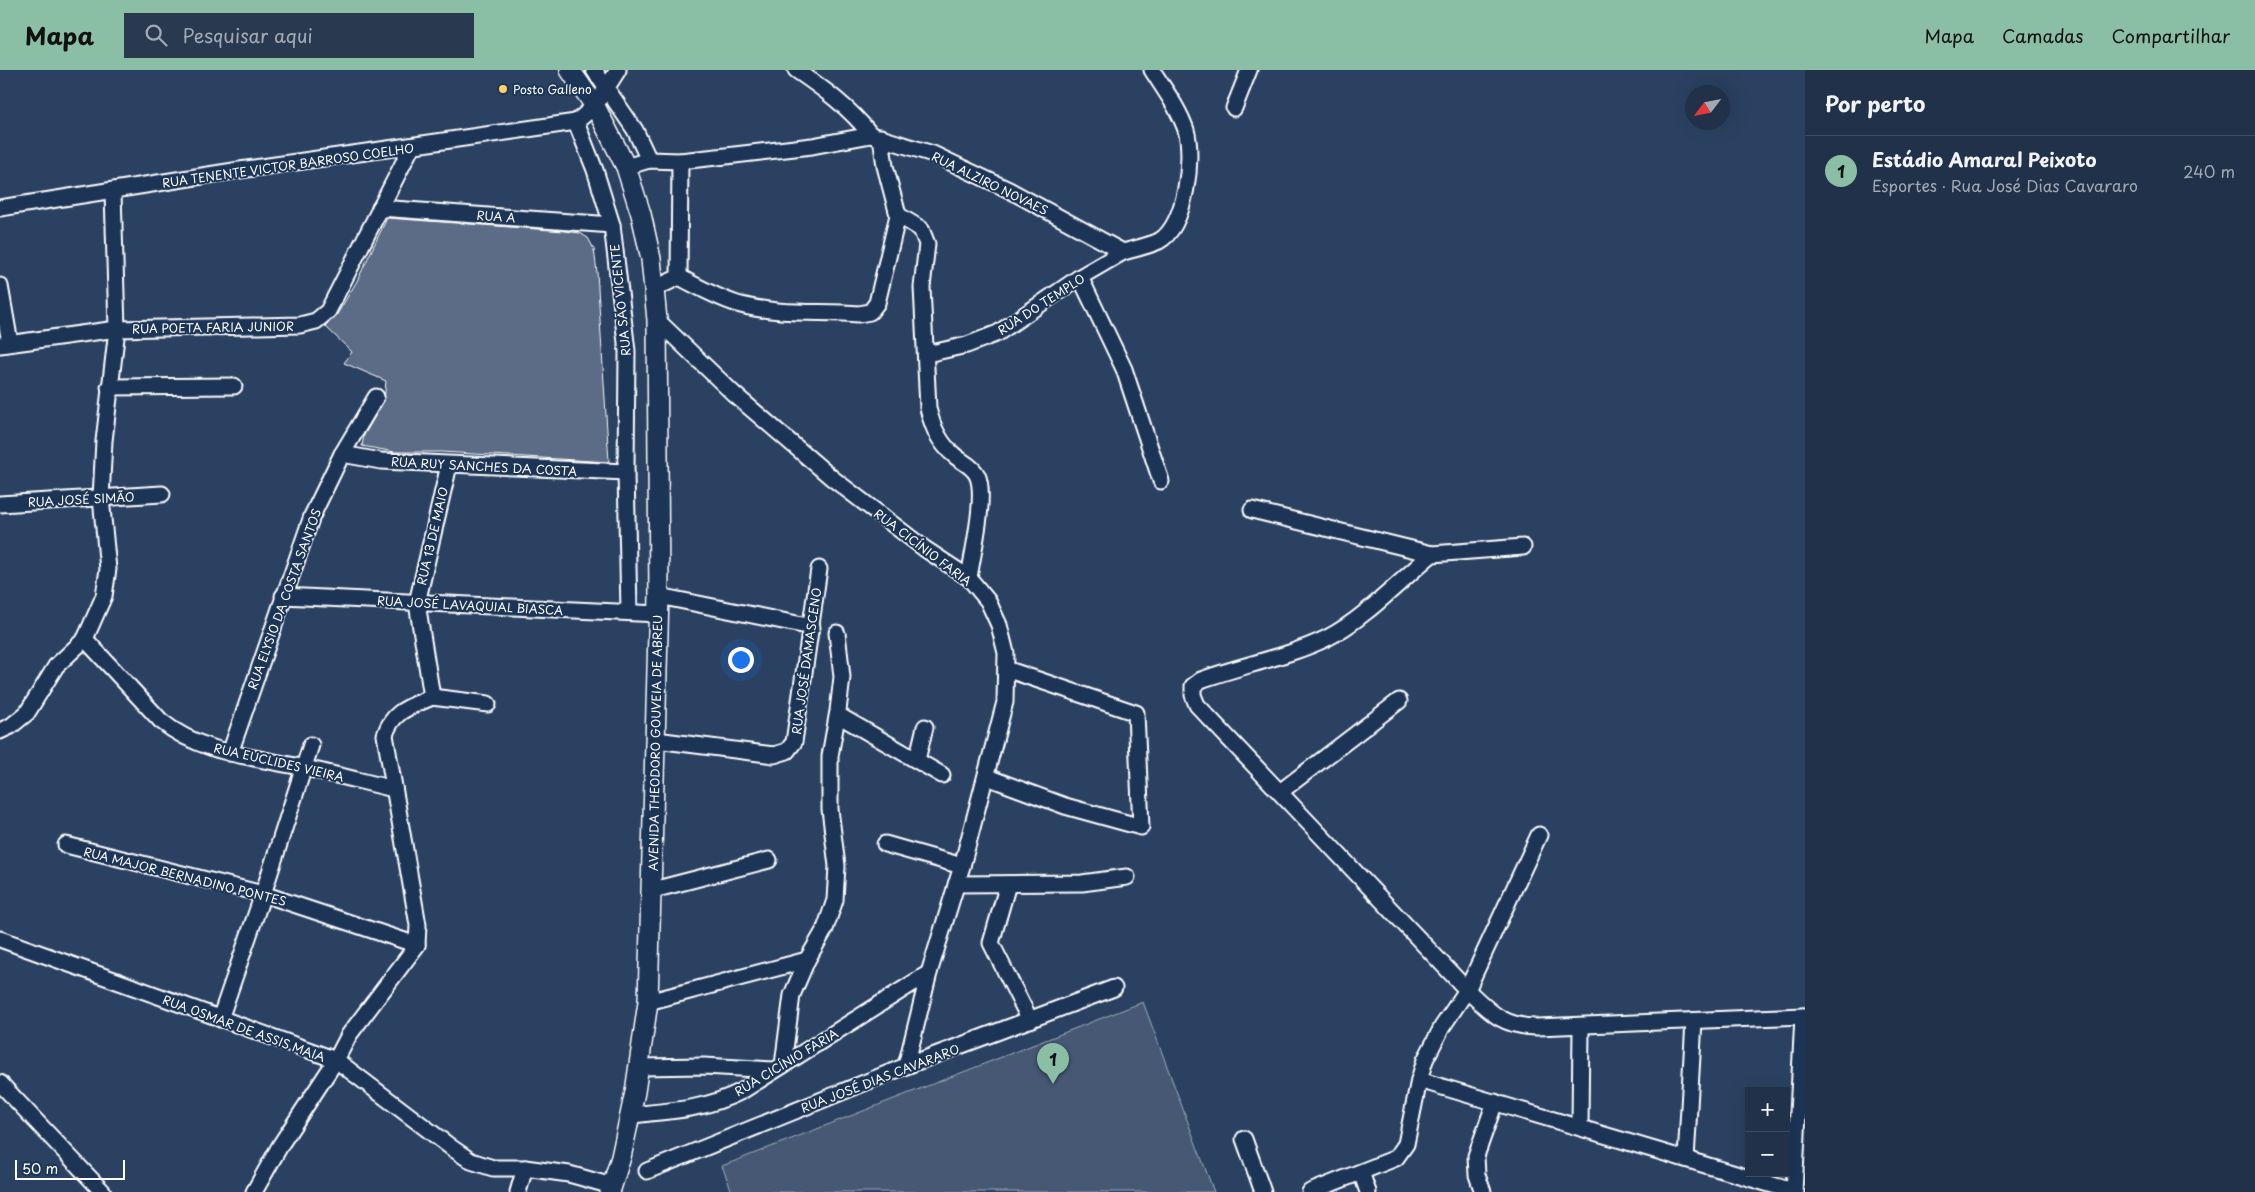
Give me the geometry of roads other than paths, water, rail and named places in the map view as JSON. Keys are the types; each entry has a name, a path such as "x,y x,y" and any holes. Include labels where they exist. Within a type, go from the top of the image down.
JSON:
{"main road":[{"name":"AVENIDA THEODORO GOUVEIA DE ABREU","path":"570,70 595,106 626,168 642,214 652,264 657,320 658,605 653,890 648,1002 640,1067 621,1157 611,1189"}],"street":[{"path":"594,70 635,130 649,160"},
{"path":"576,122 595,106 618,70"},
{"path":"679,276 715,296 741,305 776,311 866,314 877,303 898,215 876,136 840,101 796,70"},
{"path":"1122,252 1160,240 1169,232 1177,218 1186,189 1189,161 1187,133 1182,119 1152,70"},
{"path":"1234,108 1249,70"},
{"name":"RUA TENENTE VICTOR BARROSO COELHO","path":"0,208 113,192 240,170 576,122"},
{"name":"RUA SÃO VICENTE","path":"576,122 595,170 612,225 627,351 626,472 629,612"},
{"name":"RUA ALZIRO NOVAES","path":"626,168 649,160 680,161 812,146 876,136 933,154 1009,190 1122,252"},
{"name":"RUA POETA FARIA JUNIOR","path":"5,344 117,329 300,325 316,321 328,311 412,146"},
{"path":"679,276 680,161"},
{"path":"0,730 11,726 27,713 56,666 85,639 104,596 108,570 101,498 109,387 117,329 113,192"},
{"name":"RUA A","path":"380,208 612,225"},
{"path":"898,215 921,229 927,244 922,288 928,408 931,422 944,444 954,455 971,466 977,474 980,483 980,503 968,578"},
{"name":"RUA DO TEMPLO","path":"926,354 967,345 998,333 1122,252"},
{"path":"654,289 679,276"},
{"path":"1080,278 1124,369 1161,481"},
{"path":"0,286 5,344"},
{"name":"RUA CICÍNIO FARIA","path":"657,320 734,394 832,478 925,549 968,578 988,601 1000,625 1006,653 1005,702 987,777 962,866 928,973 906,1066"},
{"path":"109,387 234,386"},
{"name":"RUA ELYSIO DA COSTA SANTOS","path":"230,753 312,516 342,454 376,397"},
{"name":"RUA RUY SANCHES DA COSTA","path":"342,454 381,461 626,472"},
{"name":"RUA 13 DE MAIO","path":"432,697 417,603 450,465"},
{"name":"RUA JOSÉ SIMÃO","path":"0,504 162,494"},
{"path":"1252,510 1432,554 1523,547"},
{"path":"1419,1080 1795,1192 1804,1016 1581,1026 1525,1027 1511,1024 1491,1013 1467,990 1197,705 1193,695 1193,686 1200,680 1226,670 1303,648 1328,637 1362,614 1432,554"},
{"name":"RUA JOSÉ DAMASCENO","path":"656,740 774,755 787,751 794,742 819,569"},
{"name":"RUA JOSÉ LAVAQUIAL BIASCA","path":"283,596 629,612 658,605 812,627"},
{"path":"640,1067 778,1067 792,995 807,960 825,930 835,900 837,866 830,810 830,756 838,715 842,677 837,633"},
{"name":"RUA EUCLIDES VIEIRA","path":"85,639 161,721 175,732 191,740 230,753 394,789"},
{"path":"987,777 1065,806 1141,827 1136,713 1006,669"},
{"path":"254,1192 281,1144 336,1060 350,1034 417,945 418,925 385,735 389,723 399,712 432,697 488,704"},
{"path":"1280,792 1399,701"},
{"path":"838,715 942,775"},
{"path":"917,760 926,727"},
{"path":"220,1019 311,745"},
{"path":"1310,1192 1396,1158 1402,1152 1410,1132 1419,1080 1433,1042 1467,990 1540,835"},
{"path":"886,844 962,866"},
{"name":"RUA MAJOR BERNADINO PONTES","path":"66,845 263,894 417,945"},
{"path":"653,890 769,860"},
{"path":"956,884 1082,883 1127,877"},
{"path":"1008,884 991,942 1030,1020"},
{"name":"RUA OSMAR DE ASSIS MAIA","path":"0,939 336,1060 472,1161 493,1168 525,1168 569,1174 611,1189"},
{"path":"648,1002 807,960"},
{"name":"RUA CICÍNIO FARIA","path":"630,1115 690,1109 719,1102 742,1091 928,973"},
{"name":"RUA JOSÉ DIAS CAVARARO","path":"647,1170 906,1066 1114,988"},
{"path":"1686,1159 1694,1021"},
{"path":"1580,1128 1581,1026"},
{"path":"0,1084 103,1192"},
{"path":"1483,1192 1475,1164 1478,1146 1495,1102"},
{"path":"1244,1139 1263,1192"},
{"path":"518,1192 525,1168"},
{"path":"1361,1172 1368,1192"}],"place":[{"name":"Posto Galleno","path":"503,89"},
{"name":"Estádio Amaral Peixoto","path":"1053,1084"}]}
